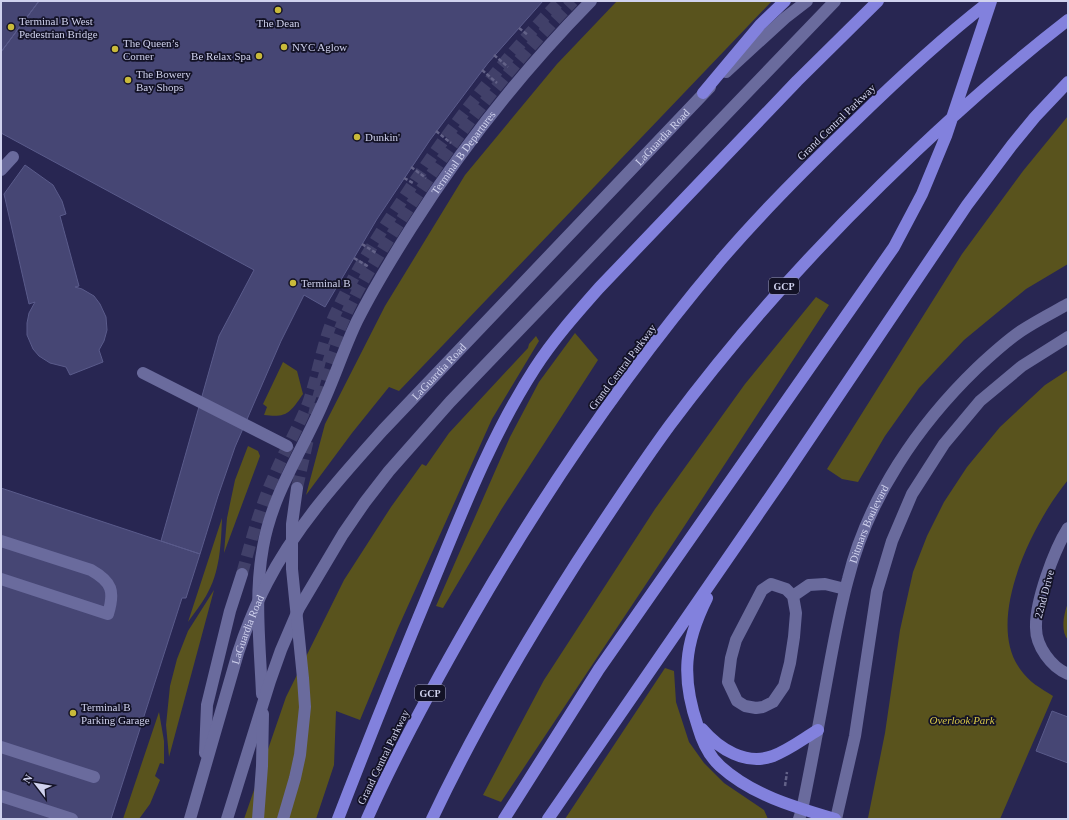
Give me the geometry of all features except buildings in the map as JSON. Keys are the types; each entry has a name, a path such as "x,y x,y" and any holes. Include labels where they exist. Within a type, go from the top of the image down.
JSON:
{"highway":[{"path":"703,93 760,25 785,1"},
{"path":"338,819 385,699 463,511 496,436 535,368 558,336 599,288 791,87 878,1"},
{"path":"504,819 599,669 894,247 922,194 944,143 990,1"},
{"name":"Grand Central Parkway","path":"367,819 384,781 419,712 499,570 549,491 626,380 720,261 777,199 876,100 930,51 990,1"},
{"name":"GCP","path":"432,819 480,725 553,600 627,486 671,424 714,368 800,268 858,207 947,122 997,78 1068,20"},
{"path":"548,819 783,478 976,192 1012,145 1068,82"},
{"path":"783,478 709,595 693,629 687,671 689,698 694,716 706,746 719,764 739,780 755,790 783,803 801,814 835,819"},
{"path":"694,716 702,729 718,745 735,755 752,758 771,757 790,748 818,730"}],"street":[{"name":"Terminal B Departures","path":"258,819 263,731 258,589 263,547 268,525 282,486 322,406 357,321 404,240 463,151 502,100 538,58 591,1"},
{"name":"LaGuardia Road","path":"190,819 238,654 255,607 267,582 297,535 336,484 383,430 703,93 785,18 807,1"},
{"path":"227,819 267,689 281,650 299,608 343,534 365,502 389,471 450,402 835,1"},
{"path":"1,170 13,157"},
{"name":"Ditmars Boulevard","path":"801,814 845,589 862,534 880,496 901,459 931,418 957,387 989,356 1020,332 1068,304"},
{"path":"835,819 855,736 876,591 892,541 912,494 944,444 980,401 1022,366 1068,338"},
{"path":"143,373 287,446"},
{"path":"283,819 300,755 305,707 292,569 292,524 296,488"},
{"name":"22nd Drive","path":"1068,528 1048,572 1036,613 1036,629 1040,646 1051,662 1068,674"},
{"path":"1,541 91,570 103,577 111,588 112,594 108,614 1,579"},
{"path":"204,773 207,705 230,611 242,574"},
{"path":"771,584 786,589 793,596 796,613 794,637 790,663 784,686 773,702 763,707 756,708 746,706 737,701 728,682 731,658 736,640 762,590 771,584"},
{"path":"793,596 809,585 825,584 845,589"},
{"path":"1,748 94,777"},
{"path":"1,796 72,819"}],"path":[{"path":"519,28 528,35"},
{"path":"482,70 498,84"},
{"path":"411,168 428,179"},
{"path":"404,178 413,184"},
{"path":"354,258 371,268"},
{"path":"784,792 787,772"}],"green space":[{"path":"617,1 772,1 399,391 389,387 352,433 306,495 325,424 385,306 465,175 557,64"},
{"path":"1068,116 1068,264 1026,289 964,340 919,388 885,436 858,482 842,479 827,469 962,254 1023,171"},
{"path":"816,297 829,305 501,802 483,795 544,680 655,509 745,384"},
{"path":"575,333 598,360 501,510 443,608 436,606 510,437 539,382"},
{"path":"536,336 539,341 492,419 398,628 360,720 336,711 334,765 316,819 244,819 286,697 344,580 391,507 422,464 426,466 449,433 528,348 529,344"},
{"path":"283,362 297,371 303,394 295,406 287,413 278,416 264,415 267,407 263,404"},
{"name":"Overlook Park","path":"1068,370 1068,480 1041,520 1028,545 1010,598 1008,624 1010,648 1023,674 1053,696 1000,819 868,818 885,733 900,630 913,572 927,536 944,502 967,467 1000,427 1045,385"},
{"path":"248,446 258,451 260,456 224,553 227,518 235,480"},
{"path":"222,518 219,558 214,578 204,599 188,622"},
{"path":"214,590 169,757 166,725 170,686 177,659 188,631"},
{"path":"1068,603 1068,640 1063,627"},
{"path":"665,668 674,671 676,702 689,742 704,763 724,783 764,810 768,819 565,819"},
{"path":"159,712 164,741 164,764 160,763 155,776 160,780 150,804 139,819 123,819"}],"tunnel":[{"path":"242,574 264,500 307,406 328,332 352,280 394,212 457,122 517,48 560,1"},
{"path":"314,415 327,366 345,317 363,282 398,225 426,182 471,119 539,37 573,1"},
{"path":"297,488 308,439"}],"place":[{"name":"The Dean","path":"278,10"},
{"name":"Terminal B West Pedestrian Bridge","path":"11,27"},
{"name":"NYC Aglow","path":"284,47"},
{"name":"The Queen’s Corner","path":"115,49"},
{"name":"Be Relax Spa","path":"259,56"},
{"name":"The Bowery Bay Shops","path":"128,80"},
{"name":"Dunkin'","path":"357,137"},
{"name":"Terminal B","path":"293,283"},
{"name":"Terminal B Parking Garage","path":"73,713"}]}
